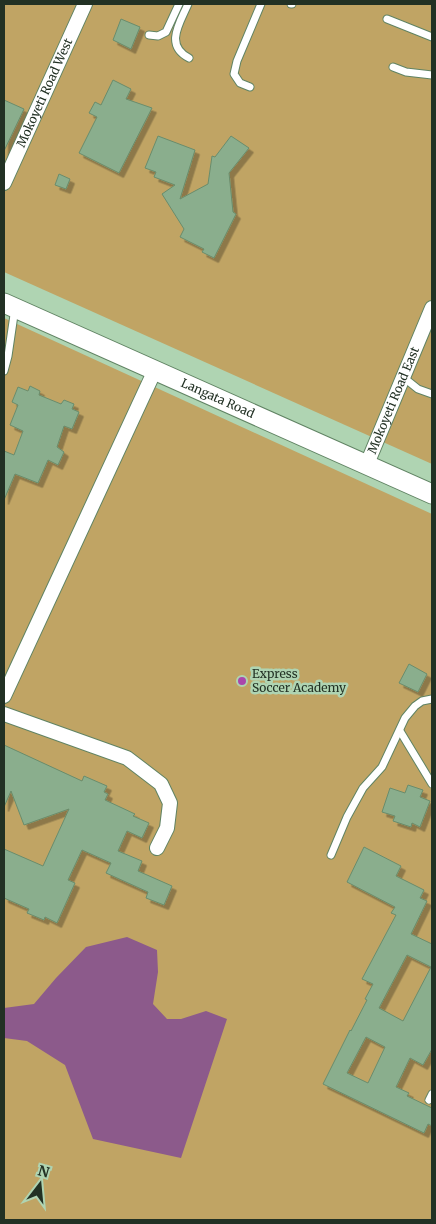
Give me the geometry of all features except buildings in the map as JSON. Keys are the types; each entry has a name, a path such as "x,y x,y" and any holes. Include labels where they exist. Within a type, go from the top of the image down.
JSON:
{"main road":[{"name":"Langata Road","path":"10,305 432,494"}],"street":[{"name":"Mokoyeti Road West","path":"4,183 9,154 85,4"},
{"name":"Mokoyeti Road East","path":"367,464 432,308"},
{"path":"4,696 155,370"},
{"path":"4,714 128,758 161,784 170,803 167,828 157,848"}],"lane":[{"path":"149,36 158,36 166,32 178,4"},
{"path":"188,4 174,37 177,47 183,55 189,58"},
{"path":"250,87 240,83 234,74 236,61 261,4"},
{"path":"388,19 432,37"},
{"path":"393,67 406,72 432,75"},
{"path":"4,371 10,305"},
{"path":"402,377 418,389 432,394"},
{"path":"331,856 347,817 364,788 382,767 405,718 422,701 432,699"},
{"path":"400,731 432,784"}],"shaded area":[{"path":"4,4 432,4 432,464 4,272"},
{"path":"4,318 432,514 432,1220 4,1220"},
{"path":"127,937 157,950 158,972 153,1004 167,1019 181,1019 206,1011 227,1019 181,1158 93,1139 65,1065 27,1041 4,1038 4,1008 34,1004 86,947"}],"place":[{"name":"Express Soccer Academy","path":"242,681"}]}
